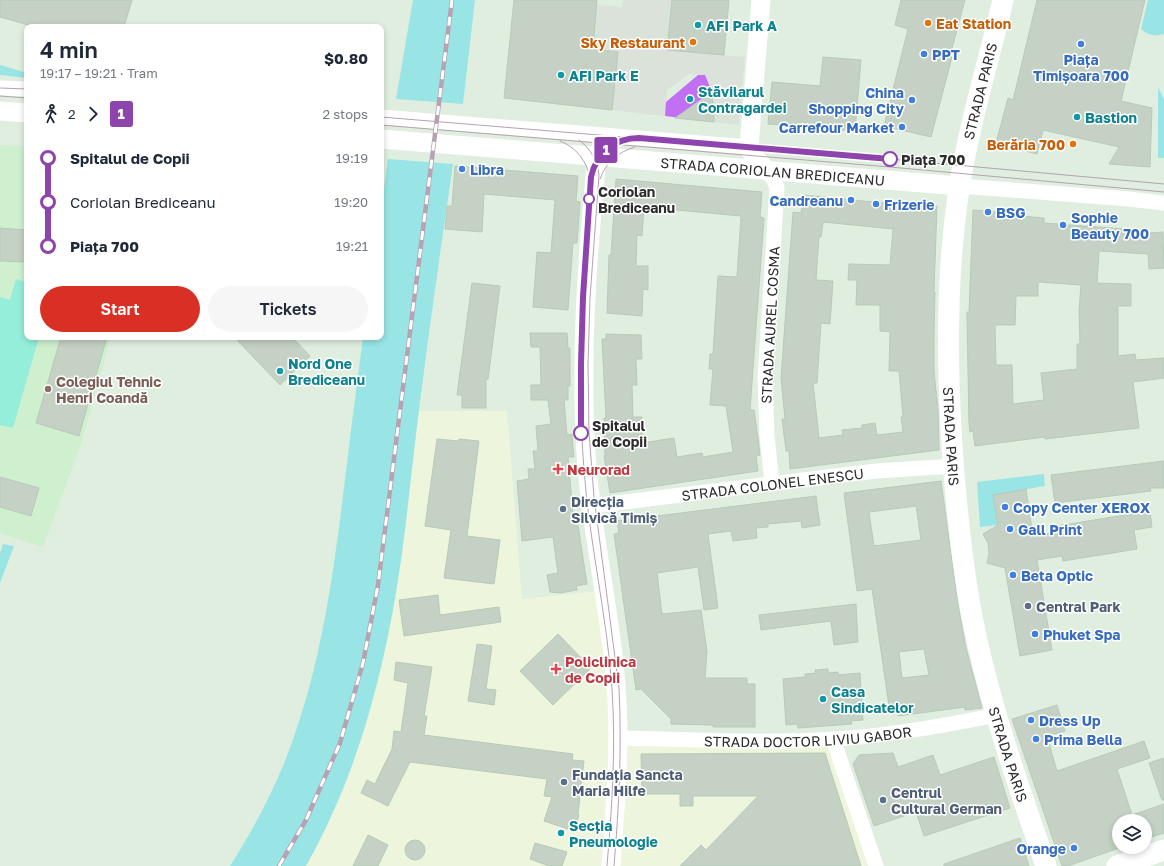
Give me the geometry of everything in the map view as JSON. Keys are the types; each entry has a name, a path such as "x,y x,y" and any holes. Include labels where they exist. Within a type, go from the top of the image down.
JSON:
{"main road":[{"name":"STRADA PARIS","path":"1003,0 964,156 953,239 949,326 950,408 961,545 970,606 978,645 996,715 1014,774 1046,866"},
{"path":"1117,866 1164,850"}],"street":[{"path":"761,0 749,147 753,155 766,170"},
{"path":"0,88 24,89"},
{"path":"0,111 24,113"},
{"name":"STRADA CORIOLAN BREDICEANU","path":"384,116 749,147"},
{"path":"598,135 589,243 584,364 585,433 592,506 616,688 618,774 611,866"},
{"name":"STRADA CORIOLAN BREDICEANU","path":"384,139 1164,203"},
{"name":"STRADA AUREL COSMA","path":"766,170 774,180 777,188 765,378 767,435 772,484"},
{"name":"STRADA COLONEL ENESCU","path":"592,506 876,471 954,466"},
{"name":"STRADA DOCTOR LIVIU GABOR","path":"618,738 706,741 833,739 951,724 996,715"},
{"path":"833,739 876,866"}],"shaded area":[{"path":"413,0 475,0 463,104 396,99"},
{"path":"623,0 672,0 667,50 745,57 739,125 714,122 712,92 704,75 689,74 667,90 665,116 612,110 618,52 593,49 597,5 622,7"},
{"path":"1148,0 1164,0 1164,34 1151,35 1141,29"},
{"path":"0,65 24,72 24,78 0,75"},
{"path":"698,75 705,75 712,92 686,110 681,118 665,116 666,102"},
{"path":"1158,87 1164,99 1164,158 1158,158"},
{"name":"Colegiul Tehnic Henri Coandă","path":"0,145 24,146 24,340 110,340 82,441 43,547 0,533"},
{"path":"388,159 453,164 438,265 401,560 395,600 378,679 368,718 341,793 325,830 306,866 230,866 260,815 285,761 299,721 321,639 335,556 363,340 384,340 384,188"},
{"path":"16,279 24,282 24,340 38,340 13,428 0,425 0,297 10,300"},
{"path":"419,411 507,411 522,599 597,591 608,654 613,774 607,866 306,866 343,791 366,725 382,662 401,560"},
{"path":"1044,474 1045,486 994,495 998,525 980,527 977,482"},
{"path":"3,544 14,546 0,583 0,553"},
{"path":"624,743 828,744 872,866 618,866"}],"building":[{"path":"0,0 132,0 125,24 24,24 0,17"},
{"name":"AFI Park E","path":"514,0 597,0 593,49 618,52 612,110 504,98"},
{"name":"AFI Park A","path":"672,0 729,0 724,55 667,50"},
{"path":"901,0 965,0 931,137 884,126 908,29 895,25"},
{"path":"1037,0 1145,0 1121,101 1152,108 1150,167 1109,164 1119,147 1043,130 1037,154 996,143 1008,98 1013,100"},
{"path":"823,57 861,60 855,131 768,124 772,82 820,86"},
{"path":"712,92 714,122 675,118"},
{"path":"455,166 578,176 576,201 580,202 577,243 573,243 568,310 533,307 537,252 551,253 555,200 484,194 482,232 445,229 447,206 452,206"},
{"path":"616,179 762,192 760,217 764,218 750,410 754,410 759,446 760,455 756,456 758,471 610,493 604,456 604,418 606,418 602,339 606,339 606,334 641,335 642,359 636,359 637,385 632,385 633,417 642,417 642,443 674,438 677,457 702,453 703,457 733,452 726,406 710,405 713,369 709,369 710,354 713,354 718,276 737,277 741,216 644,207 642,236 637,235 636,266 648,266 648,290 643,289 642,316 607,313 609,255 611,255"},
{"path":"803,195 904,205 937,206 934,292 934,371 938,410 939,450 790,469 789,451 786,451 782,419 785,419 781,378 793,212 801,213","holes":["823,222 893,229 890,265 849,264 848,280 857,280 856,305 880,305 880,331 890,332 889,371 899,371 903,432 877,435 875,423 862,425 862,428 842,430 843,435 819,438 813,383 817,383 821,323 830,324 833,281 816,280 819,237 821,237"]},
{"path":"973,210 1013,213 1012,215 1044,218 1044,223 1138,230 1138,234 1163,232 1164,268 1149,269 1148,254 1099,251 1097,283 1131,284 1131,306 1118,306 1118,356 1135,354 1136,360 1164,358 1164,378 1133,382 1139,428 1045,439 1045,437 975,446 973,431 970,432 969,422 967,312 969,312","holes":["1038,282 1081,285 1079,310 1080,344 1077,344 1077,369 1041,373 1044,400 1013,404 1012,365 996,365 995,325 1015,325 1016,296 1038,296"]},
{"path":"0,228 24,230 24,262 0,261"},
{"path":"472,283 500,286 488,379 486,379 486,408 462,408 462,395 457,395"},
{"path":"530,333 567,333 568,348 570,348 570,386 568,386 568,400 564,400 567,435 572,434 574,457 568,457 574,526 578,525 587,584 576,586 577,590 560,593 550,592 547,575 558,573 553,537 522,541 517,481 529,479 528,469 535,469 533,451 538,451 536,426 551,424 548,400 531,400 531,385 541,385 540,347 531,347"},
{"path":"60,340 106,340 79,436 36,423"},
{"name":"Nord One Brediceanu","path":"237,340 295,340 310,356 280,385"},
{"path":"437,439 479,441 467,536 500,540 494,584 444,578 451,530 425,526"},
{"path":"1164,461 1164,488 1150,488 1151,491 1055,503 1051,475"},
{"path":"0,477 39,488 31,516 0,507"},
{"path":"941,481 958,605 966,648 982,708 965,710 965,707 898,716 897,705 889,706 872,589 857,591 844,493","holes":["916,506 921,540 874,546 869,512","924,649 929,675 902,678 899,652"]},
{"name":"Central Park","path":"1026,489 1033,536 1058,532 1057,526 1150,511 1152,527 1134,530 1137,549 1063,561 1062,556 1037,560 1052,650 1020,656 1005,568 987,563 989,554 988,543 983,534 998,525 993,495"},
{"path":"816,496 820,525 802,528 801,521 768,524 768,527 756,528 757,538 733,541 731,531 708,534 718,608 704,610 698,567 657,573 662,614 701,610 707,651 705,678 747,678 747,684 755,684 755,727 713,727 713,725 671,724 671,719 641,689 636,690 614,534 619,533 617,521"},
{"path":"438,595 440,615 499,607 501,622 404,636 399,600"},
{"path":"856,604 858,642 834,645 831,621 761,630 759,615"},
{"name":"Policlinica de Copii","path":"558,634 591,668 553,705 520,671"},
{"path":"477,644 492,646 486,689 496,690 494,705 468,701"},
{"path":"396,662 432,667 424,716 427,716 424,735 573,754 572,760 584,761 579,815 574,831 544,821 552,797 544,796 547,779 410,762 388,806 361,793 367,780 375,784 392,749 394,731 401,732 408,683 394,680"},
{"name":"Casa Sindicatelor","path":"828,669 828,673 838,672 838,675 860,673 863,720 851,721 852,724 798,728 797,724 786,725 783,679 805,677 805,674 816,673 815,670"},
{"path":"1057,705 1065,731 1047,736 1057,771 1144,741 1150,758 1117,769 1132,814 1112,814 1112,850 1068,866 1062,866 1012,719"},
{"path":"825,753 861,866 680,866 701,845 706,850 758,796 693,796 693,806 680,806 680,794 642,794 641,754"},
{"path":"893,753 898,767 933,755 940,775 994,757 1010,808 924,836 916,812 874,826 853,764 859,755"},
{"path":"1164,758 1164,800 1162,800 1149,763"},
{"path":"1164,804 1164,833 1152,837 1152,814 1135,814"},
{"path":"368,835 388,845 378,866 353,866"},
{"path":"1020,838 1029,866 944,866 944,864"},
{"path":"411,840 419,840 425,846 425,854 419,860 411,860 405,854 405,846"},
{"path":"535,843 567,852 562,866 549,866 530,859"}],"tram line":[{"path":"0,88 24,89"},
{"path":"0,96 24,98"},
{"path":"384,117 890,159 1164,184"},
{"path":"384,125 890,167 1164,192"},
{"name":"1","path":"581,433 583,297 591,177 596,162 607,149 622,140 639,138 890,159"},
{"path":"579,140 593,155 597,164 599,175 590,298 588,364 589,433 594,497 619,688 620,777 614,866"},
{"path":"560,141 571,147 580,155 589,172 590,178"},
{"path":"607,866 613,778 614,733 612,689 610,661 586,496 582,432 581,359 591,177 597,161 607,149 616,143"},
{"path":"600,179 613,158 635,147"}],"railway":[{"path":"279,866 306,820 340,743 363,663 378,585 452,0"}],"place":[{"name":"Eat Station","path":"928,23"},
{"name":"AFI Park A","path":"698,25"},
{"name":"Sky Restaurant","path":"693,42"},
{"name":"Piața Timișoara 700","path":"1081,44"},
{"name":"PPT","path":"924,54"},
{"name":"AFI Park E","path":"561,75"},
{"name":"Stăvilarul Contragardei","path":"690,99"},
{"name":"China Shopping City","path":"912,100"},
{"name":"Bastion","path":"1077,117"},
{"name":"Carrefour Market","path":"902,127"},
{"name":"Berăria 700","path":"1073,144"},
{"name":"Piața 700","path":"890,159"},
{"name":"Libra","path":"462,169"},
{"name":"Coriolan Brediceanu","path":"589,199"},
{"name":"Candreanu","path":"851,200"},
{"name":"Frizerie","path":"876,204"},
{"name":"BSG","path":"988,212"},
{"name":"Sophie Beauty 700","path":"1063,225"},
{"name":"Nord One Brediceanu","path":"280,371"},
{"name":"Colegiul Tehnic Henri Coandă","path":"48,389"},
{"name":"Spitalul de Copii","path":"581,433"},
{"name":"Neurorad","path":"558,469"},
{"name":"Copy Center XEROX","path":"1005,507"},
{"name":"Direcția Silvică Timiș","path":"563,509"},
{"name":"Gall Print","path":"1010,529"},
{"name":"Beta Optic","path":"1013,575"},
{"name":"Central Park","path":"1028,606"},
{"name":"Phuket Spa","path":"1035,634"},
{"name":"Policlinica de Copii","path":"556,669"},
{"name":"Casa Sindicatelor","path":"823,699"},
{"name":"Dress Up","path":"1031,720"},
{"name":"Prima Bella","path":"1036,739"},
{"name":"Fundația Sancta Maria Hilfe","path":"564,782"},
{"name":"Centrul Cultural German","path":"883,800"},
{"name":"Secția Pneumologie","path":"561,833"},
{"name":"Orange","path":"1074,848"}]}
